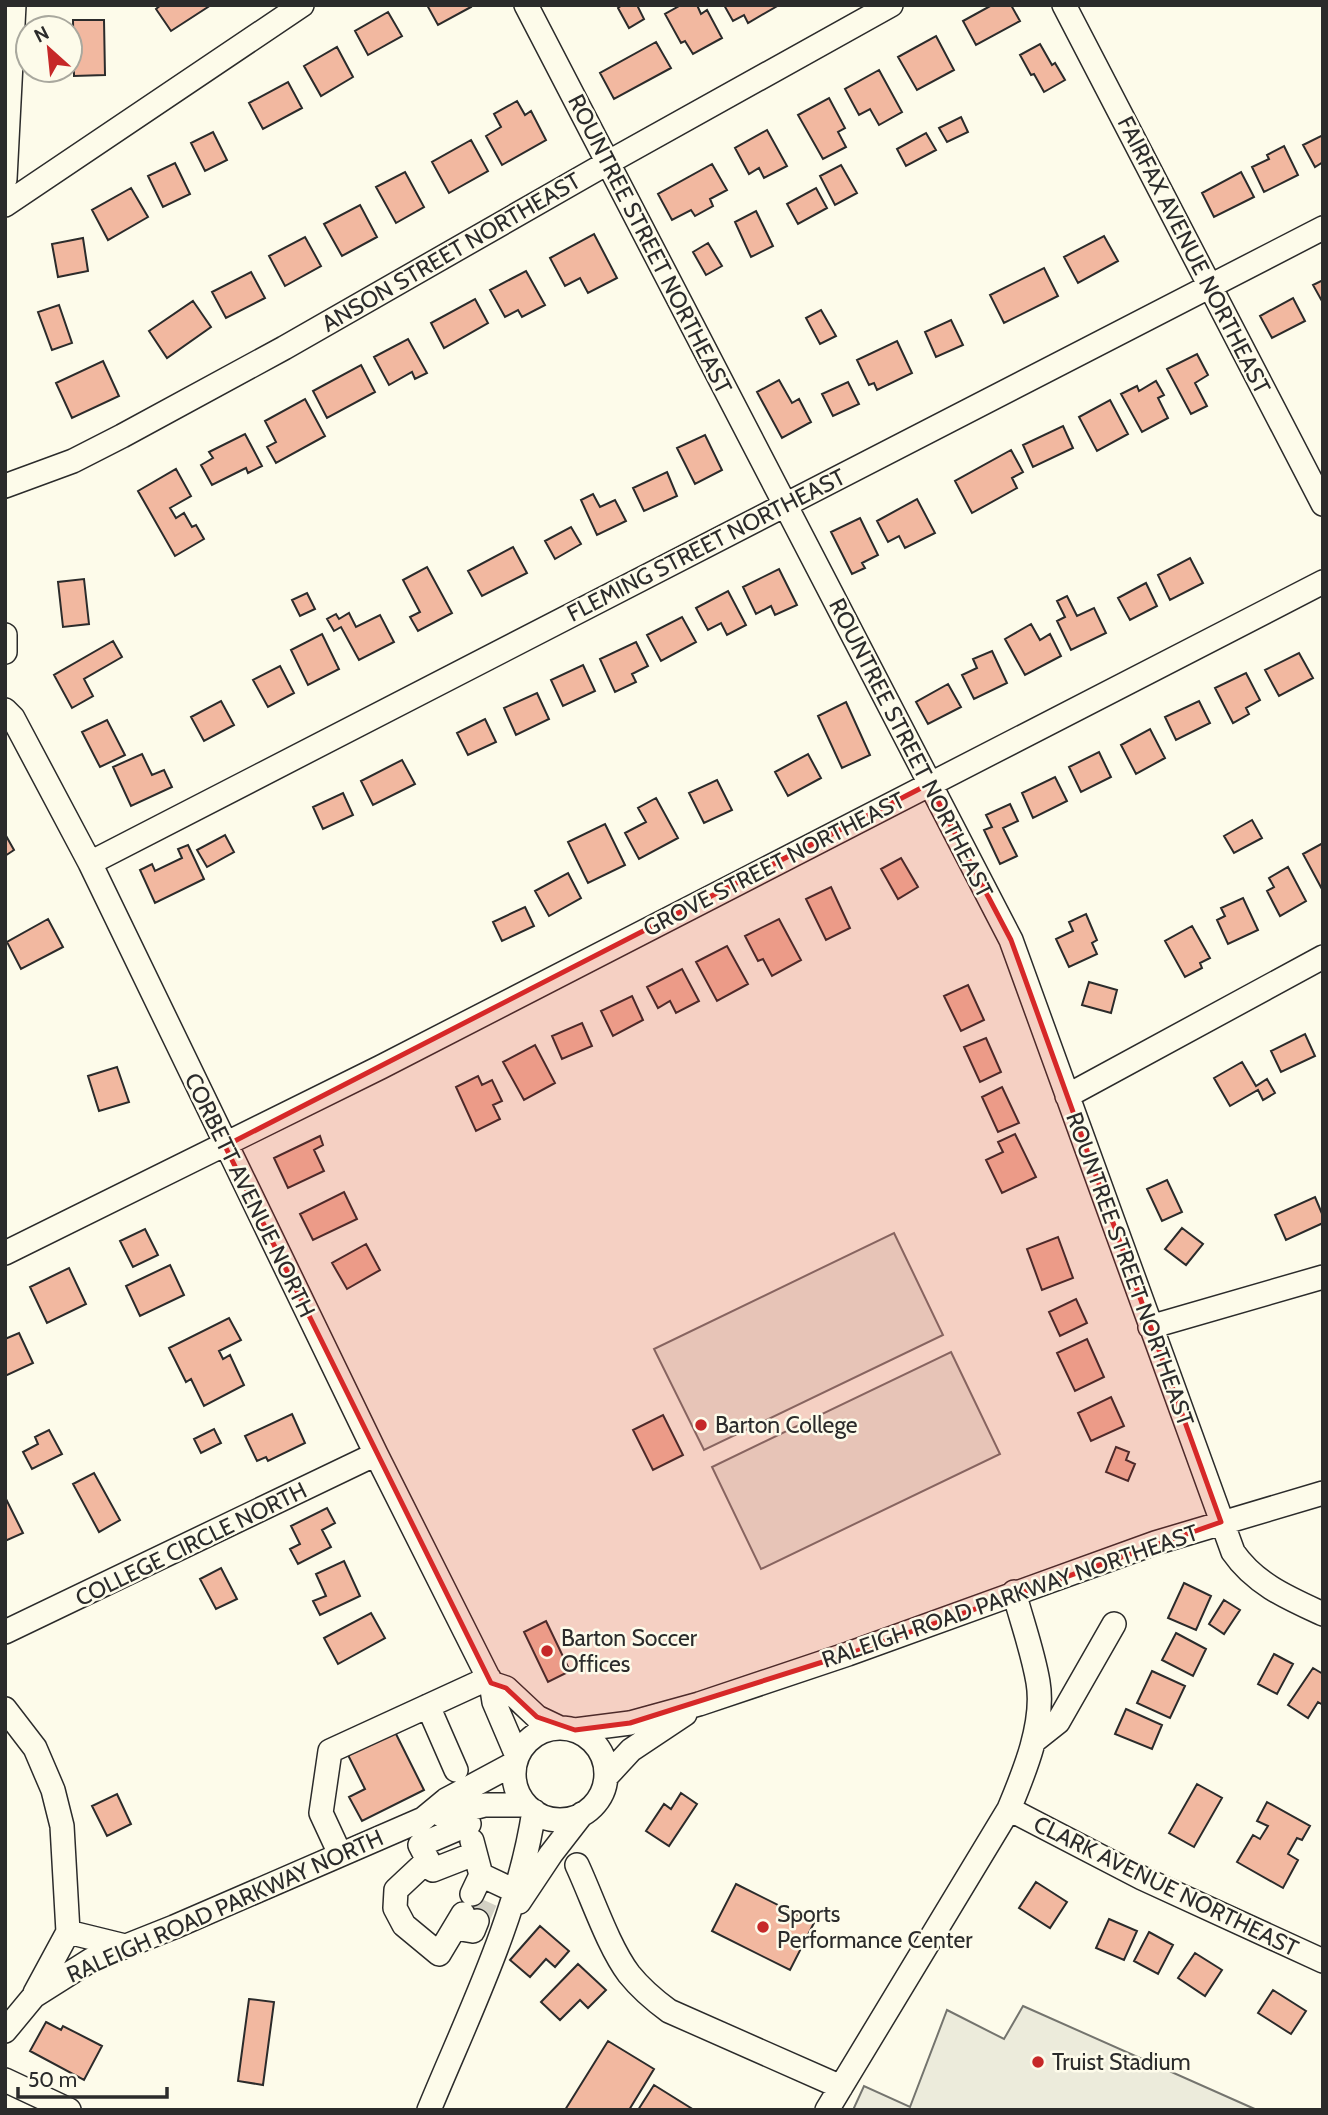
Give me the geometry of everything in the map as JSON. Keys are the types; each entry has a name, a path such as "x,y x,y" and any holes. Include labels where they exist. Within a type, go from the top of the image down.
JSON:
{"street":[{"path":"5,179 14,5"},
{"path":"5,205 302,5"},
{"name":"ROUNTREE STREET NORTHEAST","path":"526,5 1010,940 1233,1552 1255,1579 1323,1614"},
{"name":"ANSON STREET NORTHEAST","path":"5,486 73,461 122,436 284,348 891,5"},
{"name":"FAIRFAX AVENUE NORTHEAST","path":"1064,5 1323,504"},
{"name":"FLEMING STREET NORTHEAST","path":"90,863 1323,228"},
{"name":"GROVE STREET NORTHEAST","path":"5,1253 225,1146 1323,582"},
{"path":"5,635 5,652"},
{"name":"CORBETT AVENUE NORTH","path":"5,710 13,718 90,863 225,1146 490,1680 494,1702 516,1760"},
{"path":"1067,1096 1323,957"},
{"path":"1150,1327 1323,1277"},
{"name":"COLLEGE CIRCLE NORTH","path":"5,1632 376,1454"},
{"name":"RALEIGH ROAD PARKWAY NORTHEAST","path":"568,1729 630,1723 699,1704 1221,1522 1323,1493"},
{"path":"827,2110 1009,1809 1034,1741 1039,1684 1014,1592"},
{"path":"1034,1741 1058,1722 1114,1624"},
{"path":"340,1854 321,1813 330,1751 490,1680 506,1688 537,1717 588,1737 599,1748 605,1762 603,1792 551,1854 508,1919"},
{"name":"RALEIGH ROAD PARKWAY NORTHEAST","path":"606,1777 631,1750 699,1704"},
{"path":"428,1706 456,1770"},
{"path":"5,1709 35,1748 53,1790 62,1826 68,1932 34,1996"},
{"path":"568,1729 547,1730 524,1745 516,1760 514,1778 518,1792 530,1808 552,1819 568,1819 582,1814"},
{"name":"RALEIGH ROAD PARKWAY NORTH","path":"423,1819 446,1800 516,1760"},
{"name":"RALEIGH ROAD PARKWAY NORTH","path":"5,2031 34,1996 91,1960 174,1927 340,1854 423,1819 451,1815 468,1817 485,1805 530,1808"},
{"path":"429,2110 508,1919 530,1841 530,1808"},
{"name":"CLARK AVENUE NORTHEAST","path":"1009,1809 1142,1878 1323,1961"},
{"path":"468,1817 475,1900 439,1954 404,1925 395,1908 396,1890 424,1853 468,1817"},
{"path":"399,1829 407,1844 424,1853 433,1870 475,1900 499,1941"},
{"path":"577,1865 615,1950 627,1972 646,1994 669,2011 841,2087"},
{"path":"475,1900 515,1891"},
{"path":"68,1932 125,1946"},
{"path":"5,2080 69,2110"}],"highlighted area":[{"path":"929,784 1011,940 1221,1522 848,1654 630,1723 575,1730 537,1717 506,1688 491,1683 225,1146"}],"shaded area":[{"path":"894,1233 943,1335 704,1450 654,1349"},
{"path":"951,1352 1000,1454 761,1569 712,1467"},
{"name":"Truist Stadium","path":"1023,2006 1257,2110 853,2110 864,2086 910,2107 947,2010 1004,2039"}],"building":[{"path":"161,5 211,5 171,31 156,9"},
{"path":"427,5 470,5 471,7 438,25"},
{"path":"622,5 637,5 644,19 629,28 618,8"},
{"path":"681,5 697,5 701,14 707,10 722,38 693,54 685,41 681,43 665,14"},
{"path":"724,5 779,5 748,23 744,15 733,21"},
{"path":"992,5 1011,5 1020,21 976,45 963,21"},
{"path":"388,12 402,36 368,55 355,31"},
{"path":"84,20 104,20 105,75 84,76"},
{"path":"936,36 954,70 917,90 898,57"},
{"path":"656,42 671,68 614,99 600,73"},
{"path":"1040,44 1052,65 1055,63 1065,80 1044,92 1020,55"},
{"path":"337,47 353,77 321,96 304,66"},
{"path":"879,70 902,112 879,125 870,109 859,115 845,89"},
{"path":"288,82 302,108 263,129 249,103"},
{"path":"829,98 845,128 838,132 846,147 823,159 798,115"},
{"path":"517,101 525,115 531,111 546,140 502,165 486,136 501,127 494,114"},
{"path":"961,117 968,132 947,142 939,128"},
{"path":"767,130 787,166 764,178 759,168 749,174 735,148"},
{"path":"213,132 227,160 205,171 191,143"},
{"path":"926,133 936,150 906,166 897,149"},
{"path":"1323,135 1323,162 1315,167 1303,145"},
{"path":"471,140 488,171 449,193 432,162"},
{"path":"1284,146 1298,175 1264,192 1252,167 1269,159 1267,155"},
{"path":"175,163 190,194 163,207 148,176"},
{"path":"712,164 727,190 710,199 713,206 695,216 691,210 672,220 658,194"},
{"path":"841,165 857,193 835,205 820,176"},
{"path":"405,172 424,207 396,223 376,187"},
{"path":"1241,172 1254,197 1214,217 1202,193"},
{"path":"131,188 148,217 108,240 92,210"},
{"path":"816,188 827,208 798,224 787,204"},
{"path":"360,205 377,237 342,256 324,224"},
{"path":"756,211 773,246 751,257 735,222"},
{"path":"594,234 617,278 588,293 580,278 565,286 550,258"},
{"path":"1104,236 1118,261 1078,283 1064,257"},
{"path":"305,237 321,266 285,286 269,256"},
{"path":"83,238 88,271 58,277 52,244"},
{"path":"708,243 722,266 706,275 693,252"},
{"path":"1044,268 1058,296 1004,323 990,295"},
{"path":"526,271 545,305 522,317 518,310 505,317 490,290"},
{"path":"251,272 265,298 226,318 212,292"},
{"path":"1323,280 1323,303 1313,285"},
{"path":"1293,298 1305,321 1272,338 1260,316"},
{"path":"475,299 488,323 444,348 431,323"},
{"path":"193,301 211,327 167,358 149,331"},
{"path":"59,305 72,343 52,350 38,312"},
{"path":"821,310 836,336 820,344 806,318"},
{"path":"951,320 963,345 936,357 925,332"},
{"path":"408,339 427,373 415,379 412,372 389,385 374,357"},
{"path":"897,341 912,373 877,390 874,383 869,385 857,360"},
{"path":"1197,354 1208,375 1195,383 1207,406 1191,414 1167,369"},
{"path":"103,361 119,396 72,418 56,383"},
{"path":"361,365 375,392 327,418 313,391"},
{"path":"779,380 792,403 799,399 811,422 782,438 757,392"},
{"path":"1156,381 1164,395 1158,398 1168,418 1142,432 1121,394 1137,386 1139,391"},
{"path":"848,382 859,404 833,416 822,394"},
{"path":"305,399 325,436 276,463 267,447 276,442 265,421"},
{"path":"1110,400 1128,434 1097,451 1079,417"},
{"path":"1063,426 1073,448 1033,467 1023,445"},
{"path":"245,434 262,466 248,473 246,468 212,485 201,465 213,458 209,452"},
{"path":"705,435 722,470 695,484 677,448"},
{"path":"1011,450 1023,472 1012,478 1017,488 972,513 955,481"},
{"path":"176,469 191,496 170,508 176,518 184,513 192,527 196,525 204,539 175,556 138,491"},
{"path":"667,472 677,496 644,511 633,488"},
{"path":"593,494 600,507 615,500 626,521 597,535 581,500"},
{"path":"917,499 935,533 905,548 899,536 888,542 877,521"},
{"path":"860,518 878,555 862,563 865,568 852,574 831,532"},
{"path":"571,527 581,544 555,559 545,541"},
{"path":"513,547 527,573 482,596 468,571"},
{"path":"1190,558 1203,583 1170,600 1158,575"},
{"path":"427,567 452,613 418,631 410,617 420,612 403,580"},
{"path":"779,569 797,605 775,615 771,606 756,614 743,587"},
{"path":"84,579 89,624 63,627 58,582"},
{"path":"1146,583 1157,606 1130,620 1118,598"},
{"path":"728,591 746,625 727,635 721,623 708,630 696,608"},
{"path":"307,593 315,609 300,616 292,600"},
{"path":"1067,596 1077,616 1094,608 1106,633 1071,650 1057,621 1065,617 1057,601"},
{"path":"349,613 356,627 380,615 394,642 359,660 341,627 334,631 327,619 336,614 339,619"},
{"path":"682,617 696,642 661,661 647,635"},
{"path":"1031,624 1040,640 1050,634 1061,656 1025,675 1005,639"},
{"path":"322,634 339,669 308,685 291,650"},
{"path":"113,641 122,657 84,679 93,696 72,708 54,675"},
{"path":"636,642 648,666 632,674 636,682 615,692 600,659"},
{"path":"992,651 1007,683 974,699 962,675 977,668 973,659"},
{"path":"1299,653 1313,678 1279,696 1265,670"},
{"path":"583,665 595,691 563,706 551,680"},
{"path":"280,666 294,693 268,707 253,680"},
{"path":"1246,673 1260,700 1246,708 1249,714 1233,723 1215,688"},
{"path":"948,684 961,707 928,724 916,702"},
{"path":"537,693 549,719 516,735 504,708"},
{"path":"221,701 234,725 204,741 191,717"},
{"path":"1199,701 1210,723 1176,740 1165,717"},
{"path":"846,702 870,755 842,768 818,716"},
{"path":"485,719 496,742 468,755 457,733"},
{"path":"107,720 125,755 100,767 82,732"},
{"path":"1150,729 1165,758 1136,774 1121,745"},
{"path":"1099,752 1111,777 1081,792 1069,767"},
{"path":"142,754 152,775 164,770 172,787 131,806 113,767"},
{"path":"808,754 821,778 788,796 775,772"},
{"path":"402,760 415,784 373,805 361,781"},
{"path":"1055,777 1067,801 1033,818 1022,793"},
{"path":"717,780 732,810 704,823 689,793"},
{"path":"343,793 353,815 323,829 313,807"},
{"path":"656,798 678,838 639,859 625,833 646,822 638,808"},
{"path":"1010,804 1018,821 1003,828 1017,856 1000,864 984,830 992,827 986,815"},
{"path":"1252,820 1262,838 1234,853 1224,836"},
{"path":"605,824 625,865 588,883 568,842"},
{"path":"5,834 14,850 5,856"},
{"path":"225,835 234,852 207,867 197,850"},
{"path":"1323,843 1323,891 1303,854"},
{"path":"188,845 204,879 155,903 140,870 152,864 155,871 182,858 178,849"},
{"path":"901,858 918,887 898,899 881,869"},
{"path":"1288,867 1306,901 1280,916 1267,891 1274,887 1269,878"},
{"path":"568,873 581,898 549,916 535,891"},
{"path":"831,887 850,928 826,940 806,899"},
{"path":"1243,898 1258,930 1228,944 1217,920 1225,916 1221,908"},
{"path":"525,907 534,926 502,941 493,922"},
{"path":"1086,914 1097,940 1092,943 1097,954 1069,967 1056,939 1073,931 1069,922"},
{"path":"48,919 63,947 21,969 7,942"},
{"path":"779,919 801,960 772,976 763,959 758,961 745,936"},
{"path":"1192,926 1210,958 1200,963 1202,968 1185,977 1165,941"},
{"path":"727,946 748,984 717,1001 696,962"},
{"path":"682,969 699,1001 676,1013 670,1001 658,1008 647,987"},
{"path":"1089,982 1117,990 1111,1013 1082,1005"},
{"path":"968,985 984,1020 961,1031 944,996"},
{"path":"632,996 643,1020 613,1036 601,1011"},
{"path":"582,1023 592,1046 562,1059 552,1036"},
{"path":"1305,1034 1315,1056 1281,1072 1271,1051"},
{"path":"986,1038 1001,1072 980,1082 964,1047"},
{"path":"535,1045 555,1083 524,1100 503,1062"},
{"path":"1242,1062 1256,1086 1267,1079 1275,1093 1263,1100 1258,1090 1230,1106 1214,1078"},
{"path":"117,1067 129,1102 99,1111 88,1076"},
{"path":"478,1076 482,1085 492,1080 502,1101 493,1105 500,1119 476,1131 456,1087"},
{"path":"1002,1087 1019,1123 998,1132 982,1097"},
{"path":"1015,1134 1036,1177 1002,1193 986,1160 1003,1152 998,1142"},
{"path":"320,1136 323,1145 314,1150 324,1171 288,1188 274,1158"},
{"path":"1167,1180 1182,1212 1162,1221 1147,1189"},
{"path":"344,1192 357,1219 313,1240 300,1214"},
{"path":"1315,1197 1323,1223 1286,1240 1275,1215"},
{"path":"1182,1228 1203,1244 1186,1265 1165,1249"},
{"path":"145,1229 158,1255 133,1267 120,1241"},
{"path":"1058,1237 1073,1278 1042,1290 1027,1249"},
{"path":"366,1244 380,1270 347,1289 332,1263"},
{"path":"170,1265 184,1295 140,1316 126,1286"},
{"path":"69,1268 86,1304 47,1323 30,1287"},
{"path":"1076,1299 1087,1323 1060,1336 1049,1312"},
{"path":"229,1318 241,1340 219,1351 223,1359 230,1355 244,1385 204,1406 191,1379 186,1382 169,1348"},
{"path":"19,1333 33,1363 5,1376 5,1339"},
{"path":"1087,1339 1104,1377 1075,1391 1057,1353"},
{"path":"1111,1397 1124,1426 1091,1441 1078,1413"},
{"path":"292,1414 305,1443 268,1461 266,1457 257,1461 245,1436"},
{"path":"663,1415 683,1455 653,1470 633,1430"},
{"path":"214,1429 221,1443 201,1453 194,1439"},
{"path":"49,1430 62,1454 32,1469 23,1452 38,1444 35,1437"},
{"path":"1116,1447 1129,1452 1126,1460 1135,1464 1128,1481 1106,1472"},
{"path":"94,1473 120,1520 99,1532 73,1484"},
{"path":"5,1497 23,1533 5,1541"},
{"path":"327,1508 335,1523 322,1530 331,1547 298,1564 290,1549 300,1544 291,1526"},
{"path":"344,1561 360,1596 320,1615 313,1601 326,1596 316,1574"},
{"path":"221,1568 237,1599 216,1609 200,1579"},
{"path":"1184,1583 1211,1596 1196,1630 1168,1618"},
{"path":"1224,1600 1240,1610 1224,1634 1209,1624"},
{"path":"371,1613 385,1638 338,1664 324,1638"},
{"name":"Barton Soccer Offices","path":"546,1621 570,1671 548,1682 524,1632"},
{"path":"1176,1633 1206,1649 1193,1676 1162,1660"},
{"path":"1274,1654 1293,1664 1277,1694 1258,1684"},
{"path":"1313,1668 1323,1674 1323,1705 1318,1702 1308,1718 1288,1705"},
{"path":"1152,1671 1185,1686 1170,1718 1137,1703"},
{"path":"1126,1709 1162,1725 1152,1749 1115,1734"},
{"path":"392,1726 424,1790 362,1821 349,1797 365,1789 345,1749"},
{"path":"1197,1784 1222,1798 1194,1847 1169,1833"},
{"path":"681,1793 697,1804 669,1846 646,1831 664,1804 671,1809"},
{"path":"117,1794 131,1824 107,1836 92,1806"},
{"path":"1267,1802 1310,1826 1302,1840 1297,1838 1288,1854 1298,1860 1283,1888 1237,1862 1253,1835 1260,1839 1268,1826 1257,1821"},
{"path":"1036,1882 1067,1902 1050,1928 1019,1908"},
{"name":"Sports Performance Center","path":"736,1884 814,1923 790,1970 712,1931"},
{"path":"1109,1919 1137,1931 1124,1960 1096,1948"},
{"path":"540,1926 569,1951 555,1967 546,1959 530,1977 510,1960"},
{"path":"1149,1932 1173,1945 1158,1974 1134,1961"},
{"path":"1195,1953 1222,1970 1205,1996 1178,1978"},
{"path":"578,1964 606,1990 588,2008 580,2000 560,2020 541,2002"},
{"path":"1273,1990 1306,2011 1291,2034 1258,2013"},
{"path":"249,1999 274,2002 263,2085 238,2081"},
{"path":"46,2022 61,2030 63,2026 102,2046 84,2080 30,2051"},
{"path":"608,2041 654,2069 629,2110 565,2110"},
{"path":"654,2085 694,2110 638,2110"}],"tunnel":[{"path":"477,1921 486,1901"}],"place":[{"name":"Barton College","path":"701,1425"},
{"name":"Barton Soccer Offices","path":"547,1651"},
{"name":"Sports Performance Center","path":"763,1927"},
{"name":"Truist Stadium","path":"1038,2062"}]}
